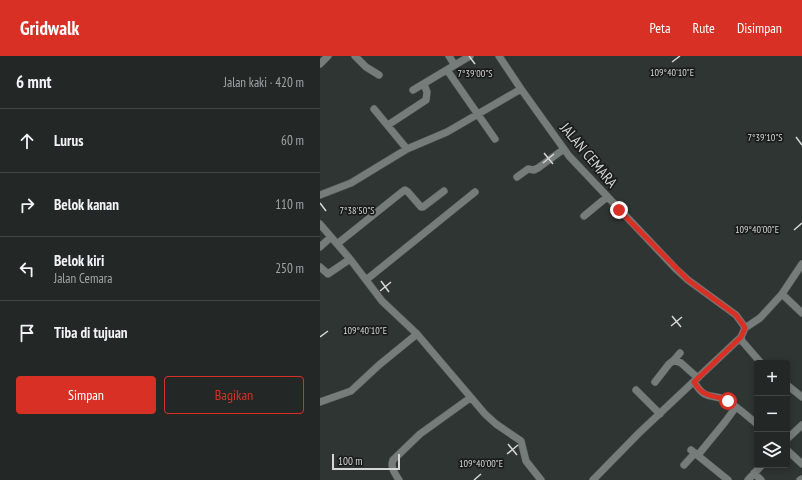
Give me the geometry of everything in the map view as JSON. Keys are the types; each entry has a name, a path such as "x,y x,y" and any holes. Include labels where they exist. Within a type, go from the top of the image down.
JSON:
{"street":[{"path":"320,64 328,56"},
{"path":"355,56 369,69 379,75"},
{"path":"449,56 454,64"},
{"path":"414,90 447,70 454,64 470,56"},
{"name":"JALAN CEMARA","path":"499,56 564,149 580,169 676,269 696,287 736,315 745,328"},
{"path":"447,70 495,139"},
{"path":"388,125 426,100 427,92 424,84"},
{"path":"320,192 351,183 407,149 447,132 521,89"},
{"path":"374,109 407,149"},
{"path":"516,177 530,168 534,170 538,168 564,149"},
{"path":"337,244 405,190 421,207 444,191"},
{"path":"366,280 475,192"},
{"path":"584,216 607,197"},
{"path":"320,224 391,310 418,334 470,398 496,424 521,441 526,461 541,480"},
{"path":"320,247 331,237"},
{"path":"320,267 328,274 350,260"},
{"path":"593,480 741,337 745,328 760,318 782,294 802,264"},
{"path":"782,294 802,313"},
{"path":"320,402 351,391 379,365 418,334"},
{"path":"741,337 746,347 758,360"},
{"path":"655,382 680,353"},
{"path":"674,360 681,363 696,380 707,396 721,398 728,401 754,422"},
{"path":"790,387 802,397"},
{"path":"636,390 660,414"},
{"path":"399,480 392,468 394,460 420,434 470,398"},
{"path":"684,465 725,422 736,407"},
{"path":"790,436 802,425"},
{"path":"694,453 728,480"},
{"path":"790,453 802,464"},
{"path":"748,480 759,468"},
{"path":"754,473 761,480"}],"route":[{"path":"619,210 688,280 736,315 742,322 745,328 741,337 694,382 696,386 707,396 721,398 728,401"}]}
